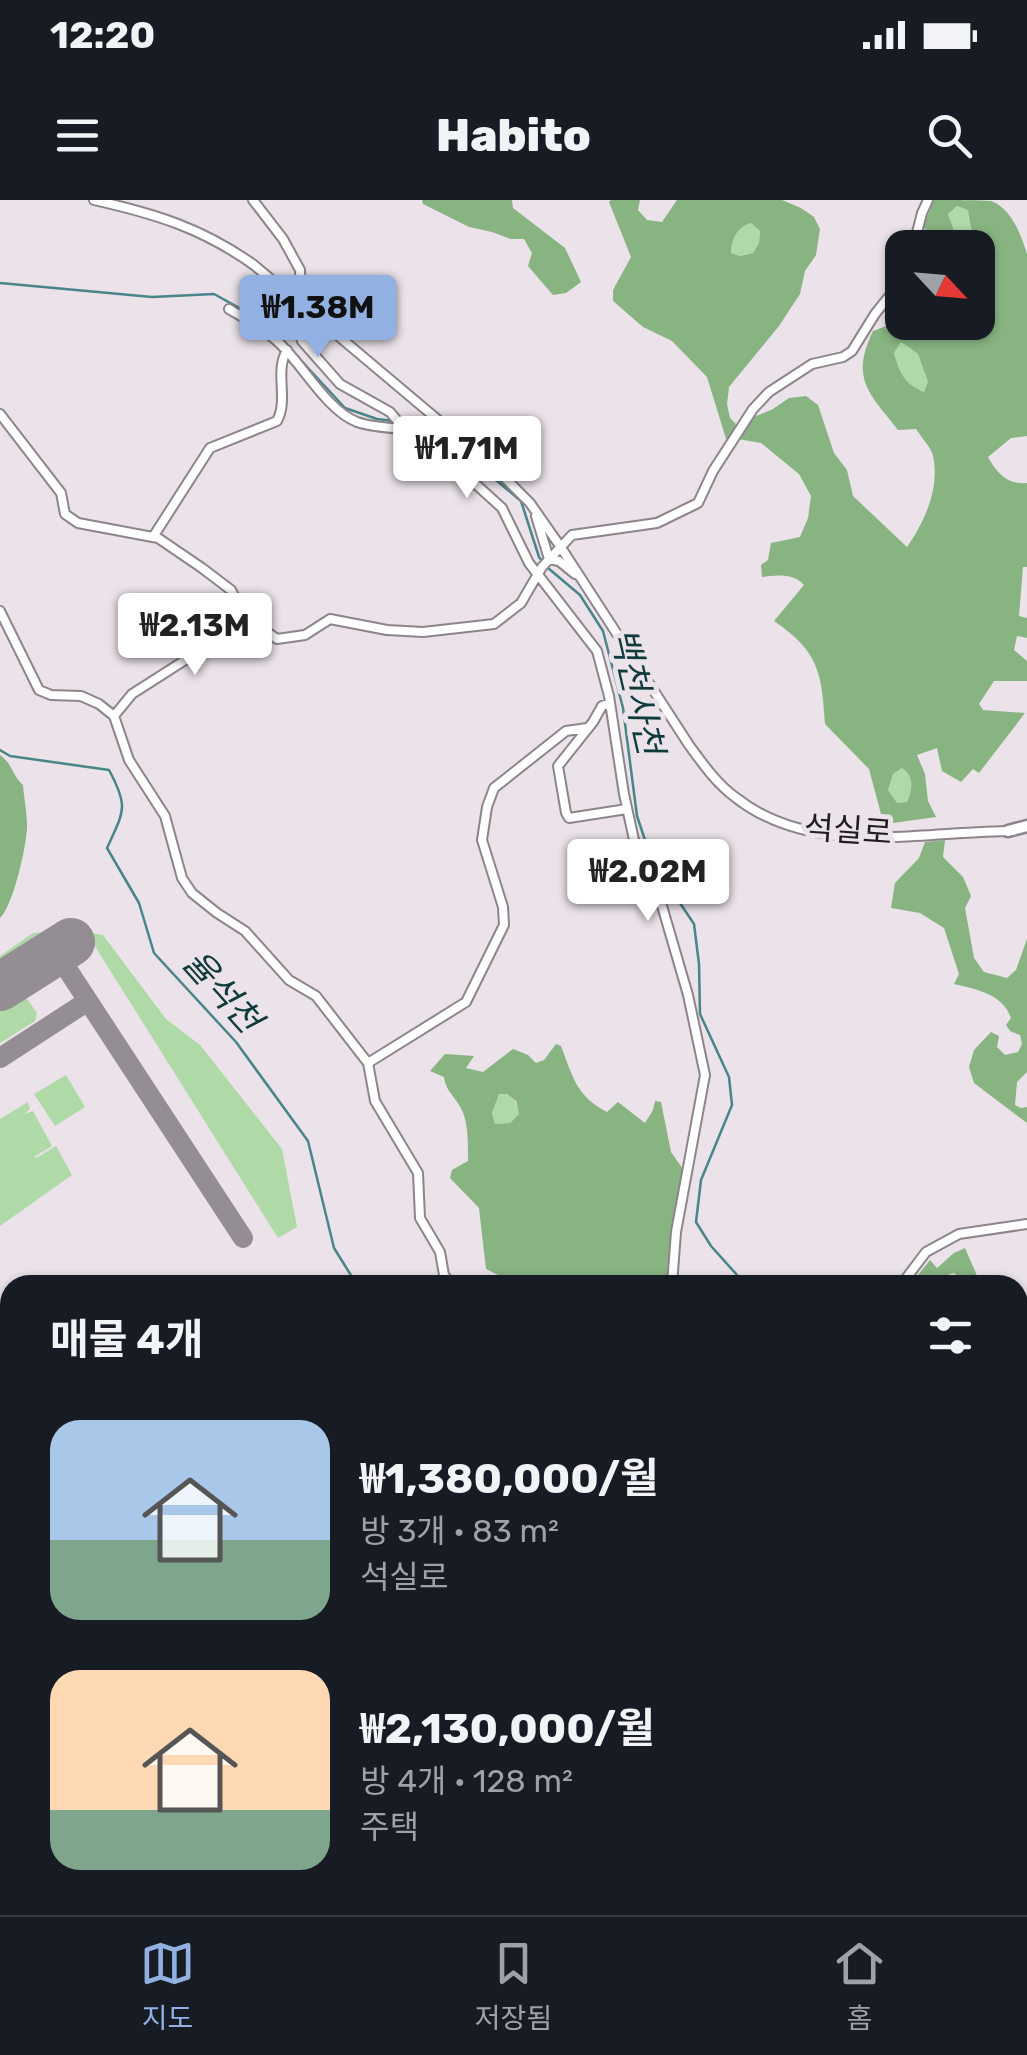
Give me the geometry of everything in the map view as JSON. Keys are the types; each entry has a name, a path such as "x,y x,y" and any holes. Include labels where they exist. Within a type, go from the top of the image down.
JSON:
{"highway":[{"path":"1008,831 1027,828"}],"street":[{"name":"석실로","path":"94,200 143,211 224,244 494,467 532,507 560,546 712,776 748,807 783,825 822,835 1008,831"},
{"path":"253,200 283,239 300,270 297,327 302,341 340,384 390,412 402,428"},
{"path":"918,230 928,200"},
{"path":"0,414 61,493 65,514 78,522 153,537 231,590 244,616 277,639 305,635 330,619 387,630 423,632 481,626 494,624 521,603 544,566 572,535 657,522 698,503 712,470 753,409 769,392 812,364 852,351 885,302"},
{"path":"229,309 270,334 344,415 357,422 402,428 438,448 502,508 529,563 544,566 559,562 583,580"},
{"path":"153,537 210,448 277,421 283,410 280,360 286,350"},
{"path":"532,507 544,566 597,651 636,849 660,899 688,995 705,1075 676,1232 673,1275"},
{"path":"114,716 132,694 215,641 241,610"},
{"path":"0,611 39,690 51,695 81,696 114,716 129,760 164,816 182,878 192,893 216,914 246,931 289,980 316,996 368,1064 374,1101 418,1173 420,1218 440,1252 444,1275"},
{"path":"610,703 602,706 558,766 569,818 627,809"},
{"path":"368,1064 466,1002 504,925 504,906 482,840 486,807 494,788 566,730 587,728"},
{"path":"909,1275 926,1252 959,1234 1027,1224"}],"green space":[{"path":"422,200 512,200 513,208 565,248 581,282 566,293 553,295 528,266 532,253 524,239 469,227"},
{"path":"640,200 638,210 647,220 662,222 677,200 782,200 814,217 820,229 816,255 805,271 800,294 729,387 727,404 730,418 736,424 727,442 707,377 672,341 643,327 613,301 613,290 631,257 609,202","holes":["751,223 760,231 753,253 731,253 738,231"]},
{"path":"934,200 991,201 1010,216 1027,254 1027,436 1011,438 988,457 1003,477 1027,483 1027,567 1023,567 1019,616 1027,618 1027,638 1017,636 1014,650 1027,661 1027,681 994,681 979,704 983,710 1025,713 979,773 973,769 961,782 942,771 937,748 917,755 936,817 893,823 881,814 869,769 825,724 819,676 809,653 774,621 804,585 790,577 762,577 761,565 768,560 771,543 800,537 811,496 799,474 761,443 738,439 754,417 789,398 806,396 818,405 834,453 847,470 853,496 907,547 929,504 935,468 933,456 916,429 898,430 866,385 863,362 873,331 885,326 885,340 995,340 995,230 972,230 968,210 957,206 948,214 954,230 926,230 923,226","holes":["901,342 918,354 928,382 924,392 907,381 894,353","902,768 909,775 907,802 897,803 888,790 893,774"]},
{"path":"957,206 968,210 972,230 954,230 948,214"},
{"path":"752,223 760,231 753,253 731,253 736,234"},
{"path":"901,342 918,354 928,382 924,392 907,382 901,372 894,353"},
{"path":"0,755 23,785 27,826 18,875 0,918"},
{"path":"902,768 910,779 910,792 907,802 896,803 888,790 893,774"},
{"path":"945,840 943,857 963,877 971,896 965,908 974,958 984,972 1007,978 1016,970 1027,939 1027,1072 1017,1082 1015,1105 1027,1107 1027,1123 974,1083 969,1067 974,1050 991,1032 999,1036 997,1047 1005,1055 1018,1052 1022,1044 1020,1035 1006,1025 1011,1018 1007,1010 988,994 954,984 959,974 944,928 920,913 891,908 895,883 919,858 925,842"},
{"path":"86,932 53,934 0,968 0,956 33,933"},
{"path":"86,932 103,935 166,1019 200,1045 282,1149 297,1227 278,1238"},
{"path":"18,995 25,996 37,1013 35,1021 0,1043 0,1006"},
{"path":"556,1044 561,1046 582,1092 607,1112 618,1102 645,1123 655,1101 661,1102 671,1152 685,1172 667,1275 498,1275 486,1269 479,1208 450,1178 452,1170 468,1161 465,1117 444,1077 430,1071 445,1054 474,1056 466,1068 483,1072 513,1049 536,1063 544,1060","holes":["499,1094 507,1094 516,1101 519,1114 510,1123 495,1124 492,1113"]},
{"path":"66,1075 85,1107 55,1126 34,1094"},
{"path":"499,1093 511,1097 517,1105 519,1114 510,1123 495,1124 492,1113"},
{"path":"28,1102 30,1109 24,1114 33,1111 52,1146 34,1157 56,1146 72,1175 0,1226 0,1119"},
{"path":"965,1248 977,1275 918,1275 930,1260 937,1268"}],"waterway":[{"name":"백천사천","path":"0,283 152,297 214,294 261,320 345,408 393,421"},
{"name":"백천사천","path":"401,422 439,432 521,501 543,562"},
{"name":"백천사천","path":"548,568 580,595 603,631 623,708 637,816 652,861 694,924 700,1014 729,1077 732,1105 701,1180 696,1222 737,1275"},
{"name":"율석천","path":"0,750 10,756 109,770 120,793 122,809 107,848 139,903 154,953 236,1042 308,1141 334,1248 351,1275"}],"taxiway":[{"path":"56,952 243,1238"},
{"path":"0,1058 88,1001"}],"runway":[{"path":"0,987 71,942"}]}
